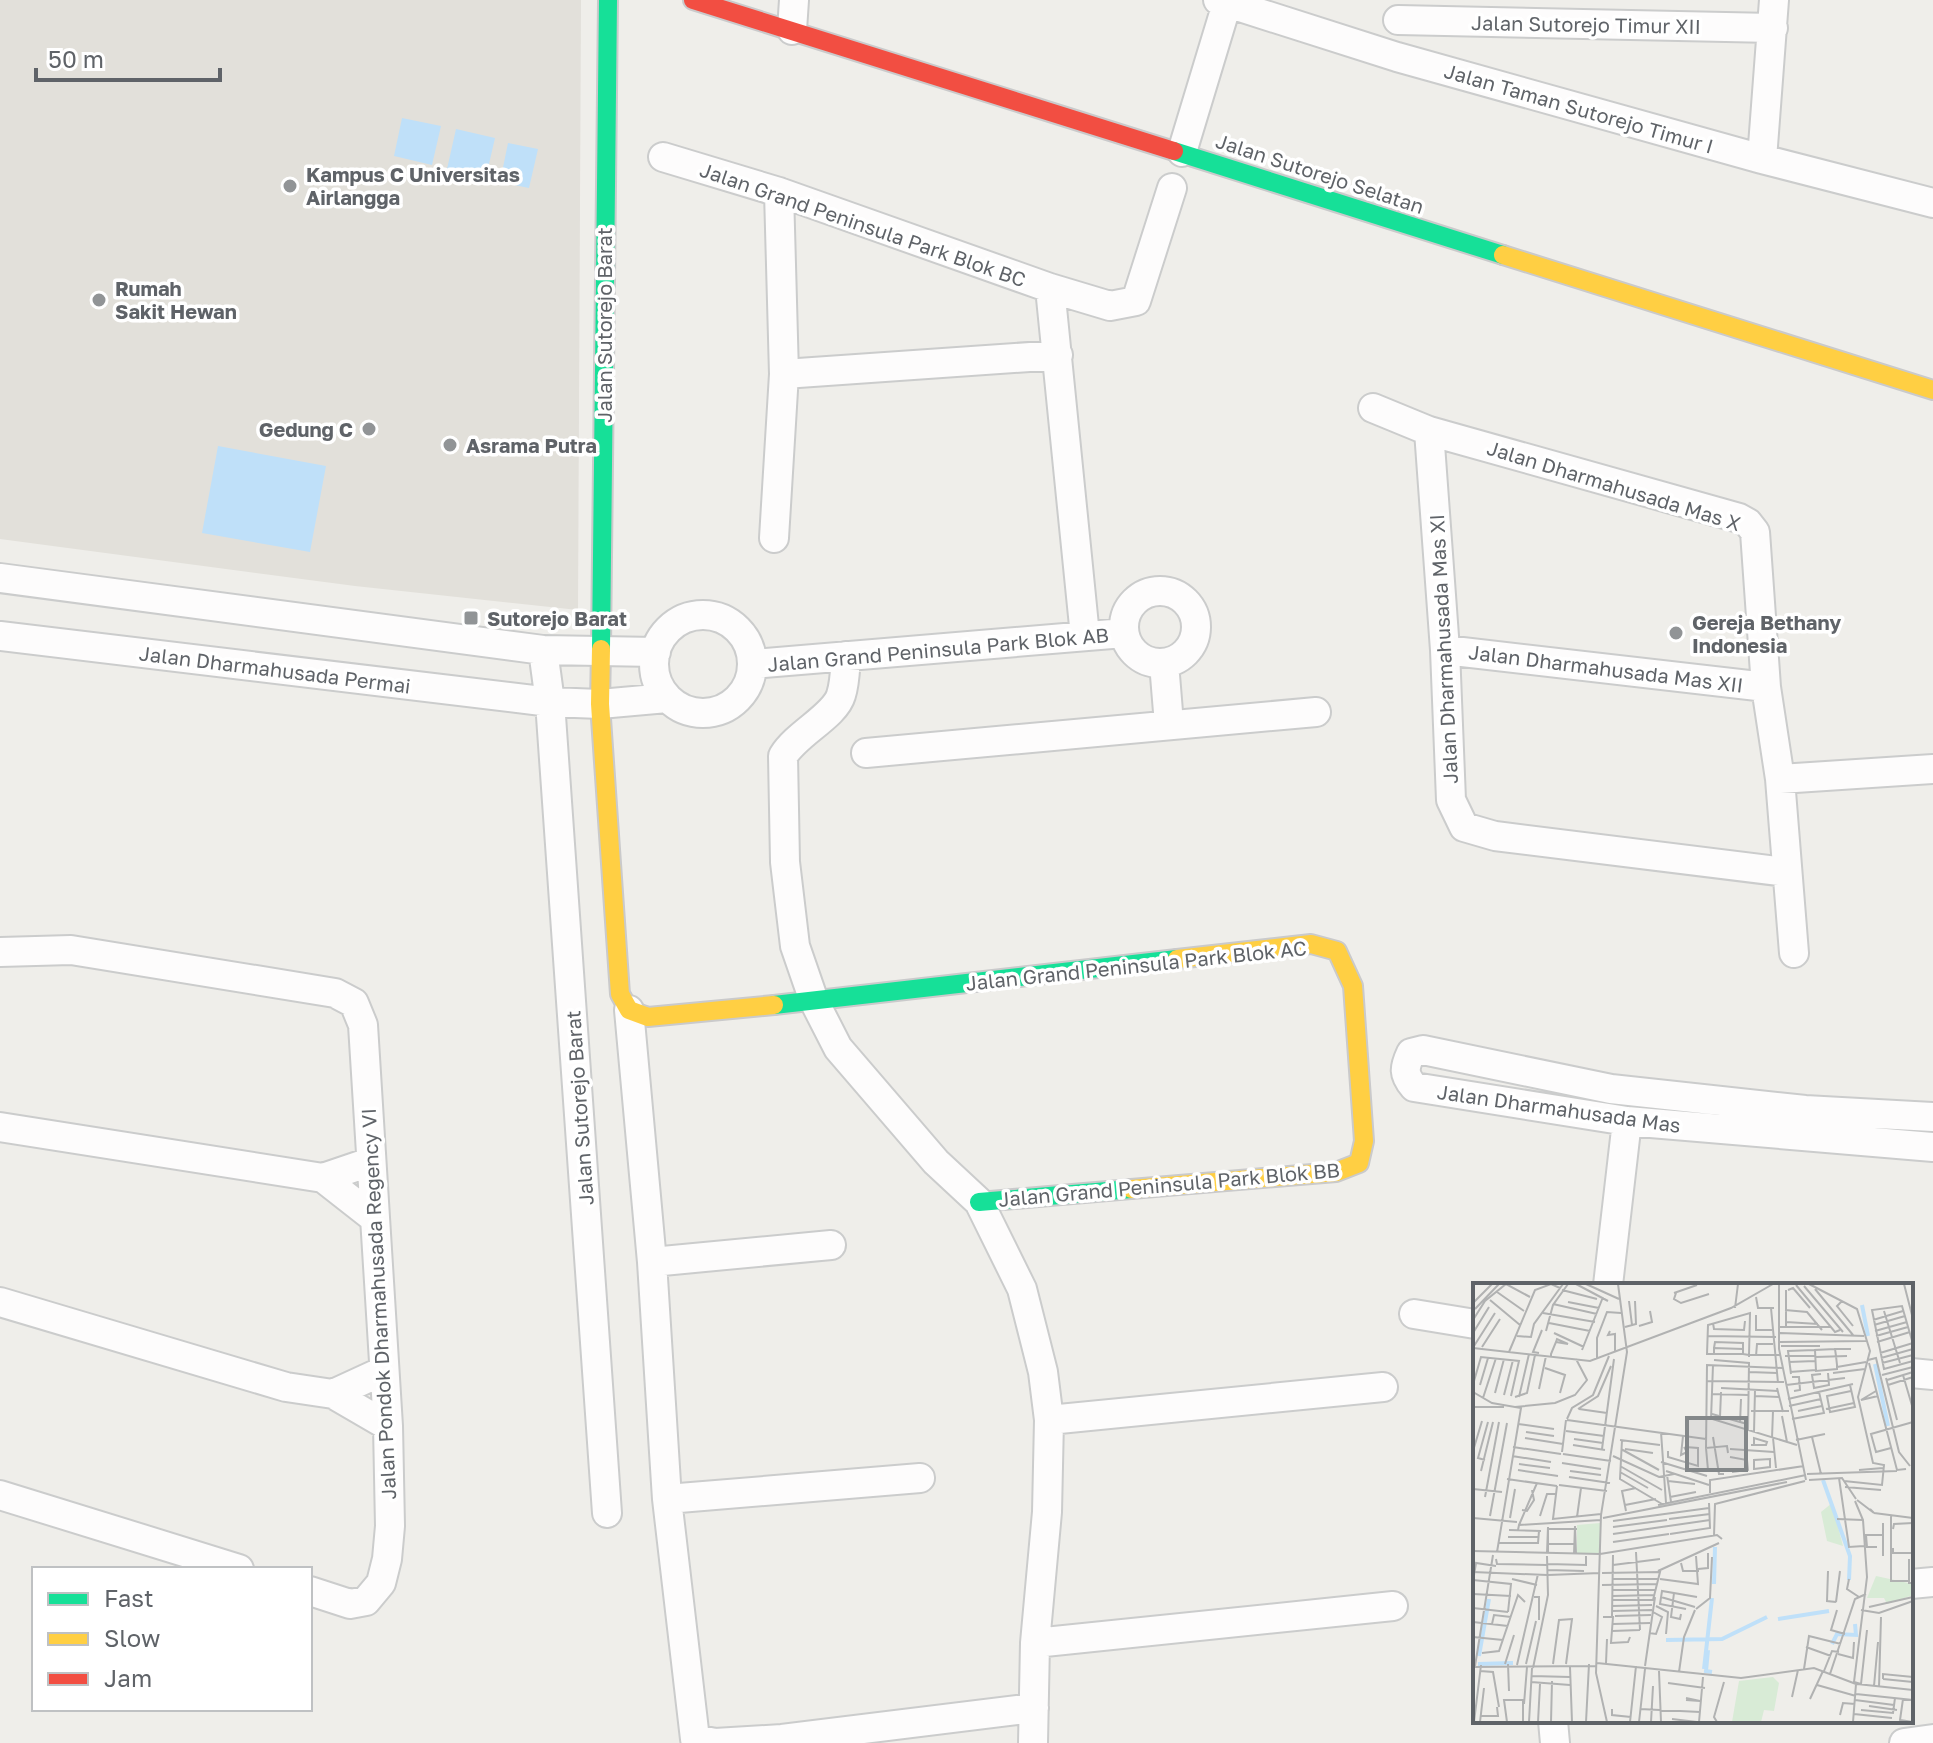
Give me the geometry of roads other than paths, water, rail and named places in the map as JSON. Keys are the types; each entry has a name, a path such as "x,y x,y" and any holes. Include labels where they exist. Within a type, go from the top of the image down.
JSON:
{"street":[{"name":"Jalan Sutorejo Barat","path":"608,0 600,704 620,994 629,1010"},
{"name":"Jalan Sutorejo Selatan","path":"693,0 1933,390"},
{"path":"792,30 794,0"},
{"path":"1762,159 1774,0"},
{"path":"1182,152 1225,1"},
{"name":"Jalan Taman Sutorejo Timur I","path":"1225,1 1397,57 1762,159 1933,203"},
{"path":"1397,57 1398,10"},
{"name":"Jalan Sutorejo Timur XII","path":"1398,10 1773,28"},
{"name":"Jalan Grand Peninsula Park Blok BC","path":"663,157 779,192 1050,288 1085,636"},
{"path":"1050,288 1110,306 1136,301 1172,188"},
{"path":"774,538 784,374 779,192"},
{"path":"784,374 1058,355"},
{"name":"Jalan Dharmahusada Mas X","path":"1373,408 1429,431 1739,518 1755,532 1766,687 1780,779 1794,953"},
{"name":"Jalan Dharmahusada Mas XI","path":"1429,431 1445,650 1451,800 1464,827 1495,836 1786,872"},
{"path":"0,578 543,650 656,652 654,667 658,684 667,698"},
{"name":"Jalan Grand Peninsula Park Blok AB","path":"1159,591 1172,592 1191,607 1197,631 1193,642 1176,660 1164,663 1143,659 1134,652 1124,633 1124,620 1136,600 1159,591"},
{"name":"Jalan Grand Peninsula Park Blok AB","path":"656,652 662,637 673,626 686,618 702,616 732,624 743,635 750,649 753,664 750,681 742,695 729,706 713,713 688,711 667,698"},
{"name":"Jalan Grand Peninsula Park Blok AB","path":"753,664 1124,633"},
{"name":"Jalan Dharmahusada Permai","path":"0,636 550,702 600,704 667,698"},
{"path":"543,650 550,702"},
{"name":"Jalan Dharmahusada Mas XII","path":"1445,650 1766,687"},
{"path":"846,656 841,697 835,707 791,742 783,756 785,862 795,946 814,1001 838,1048 936,1162 979,1202 1022,1289 1043,1372 1049,1420 1047,1512 1035,1643 1033,1743"},
{"path":"1164,663 1169,724"},
{"name":"Jalan Sutorejo Barat","path":"550,702 607,1513"},
{"path":"866,753 1316,712"},
{"path":"1780,779 1933,769"},
{"name":"Jalan Grand Peninsula Park Blok AC","path":"814,1001 1311,944 1337,951 1353,986 1364,1141 1359,1163"},
{"name":"Jalan Pondok Dharmahusada Regency VI","path":"0,952 71,950 335,993 354,1003 363,1025 388,1426 390,1526 381,1583 366,1601 350,1604 312,1592"},
{"path":"814,1001 648,1017 629,1010 652,1262 667,1499 695,1739 715,1743 782,1739 1034,1708"},
{"name":"Jalan Dharmahusada Mas","path":"1933,1117 1805,1110 1611,1089 1423,1050 1411,1053 1404,1066 1406,1078 1414,1087 1627,1121 1933,1147"},
{"path":"1608,1283 1627,1121"},
{"path":"0,1127 323,1178 370,1162"},
{"name":"Jalan Grand Peninsula Park Blok BB","path":"979,1202 1336,1172 1359,1163"},
{"path":"323,1178 374,1218"},
{"path":"652,1262 831,1245"},
{"path":"0,1302 286,1387 333,1394 388,1426"},
{"path":"1414,1314 1473,1324"},
{"path":"333,1394 383,1371"},
{"path":"1913,1373 1933,1375"},
{"path":"1049,1420 1383,1387"},
{"path":"667,1499 920,1478"},
{"path":"0,1495 233,1567"},
{"path":"1913,1584 1933,1582"},
{"path":"1035,1643 1393,1606"},
{"path":"1553,1723 1555,1743"},
{"path":"1904,1743 1933,1739"}],"water":[{"path":"402,118 441,126 432,165 394,156"},
{"path":"456,129 495,138 486,177 447,169"},
{"path":"508,143 538,149 529,188 500,182"},
{"path":"218,446 326,466 310,552 202,533"}],"place":[{"name":"Kampus C Universitas Airlangga","path":"290,186"},
{"name":"Rumah Sakit Hewan","path":"99,300"},
{"name":"Gedung C","path":"369,429"},
{"name":"Asrama Putra","path":"450,445"},
{"name":"Sutorejo Barat","path":"471,618"},
{"name":"Gereja Bethany Indonesia","path":"1676,633"}]}
